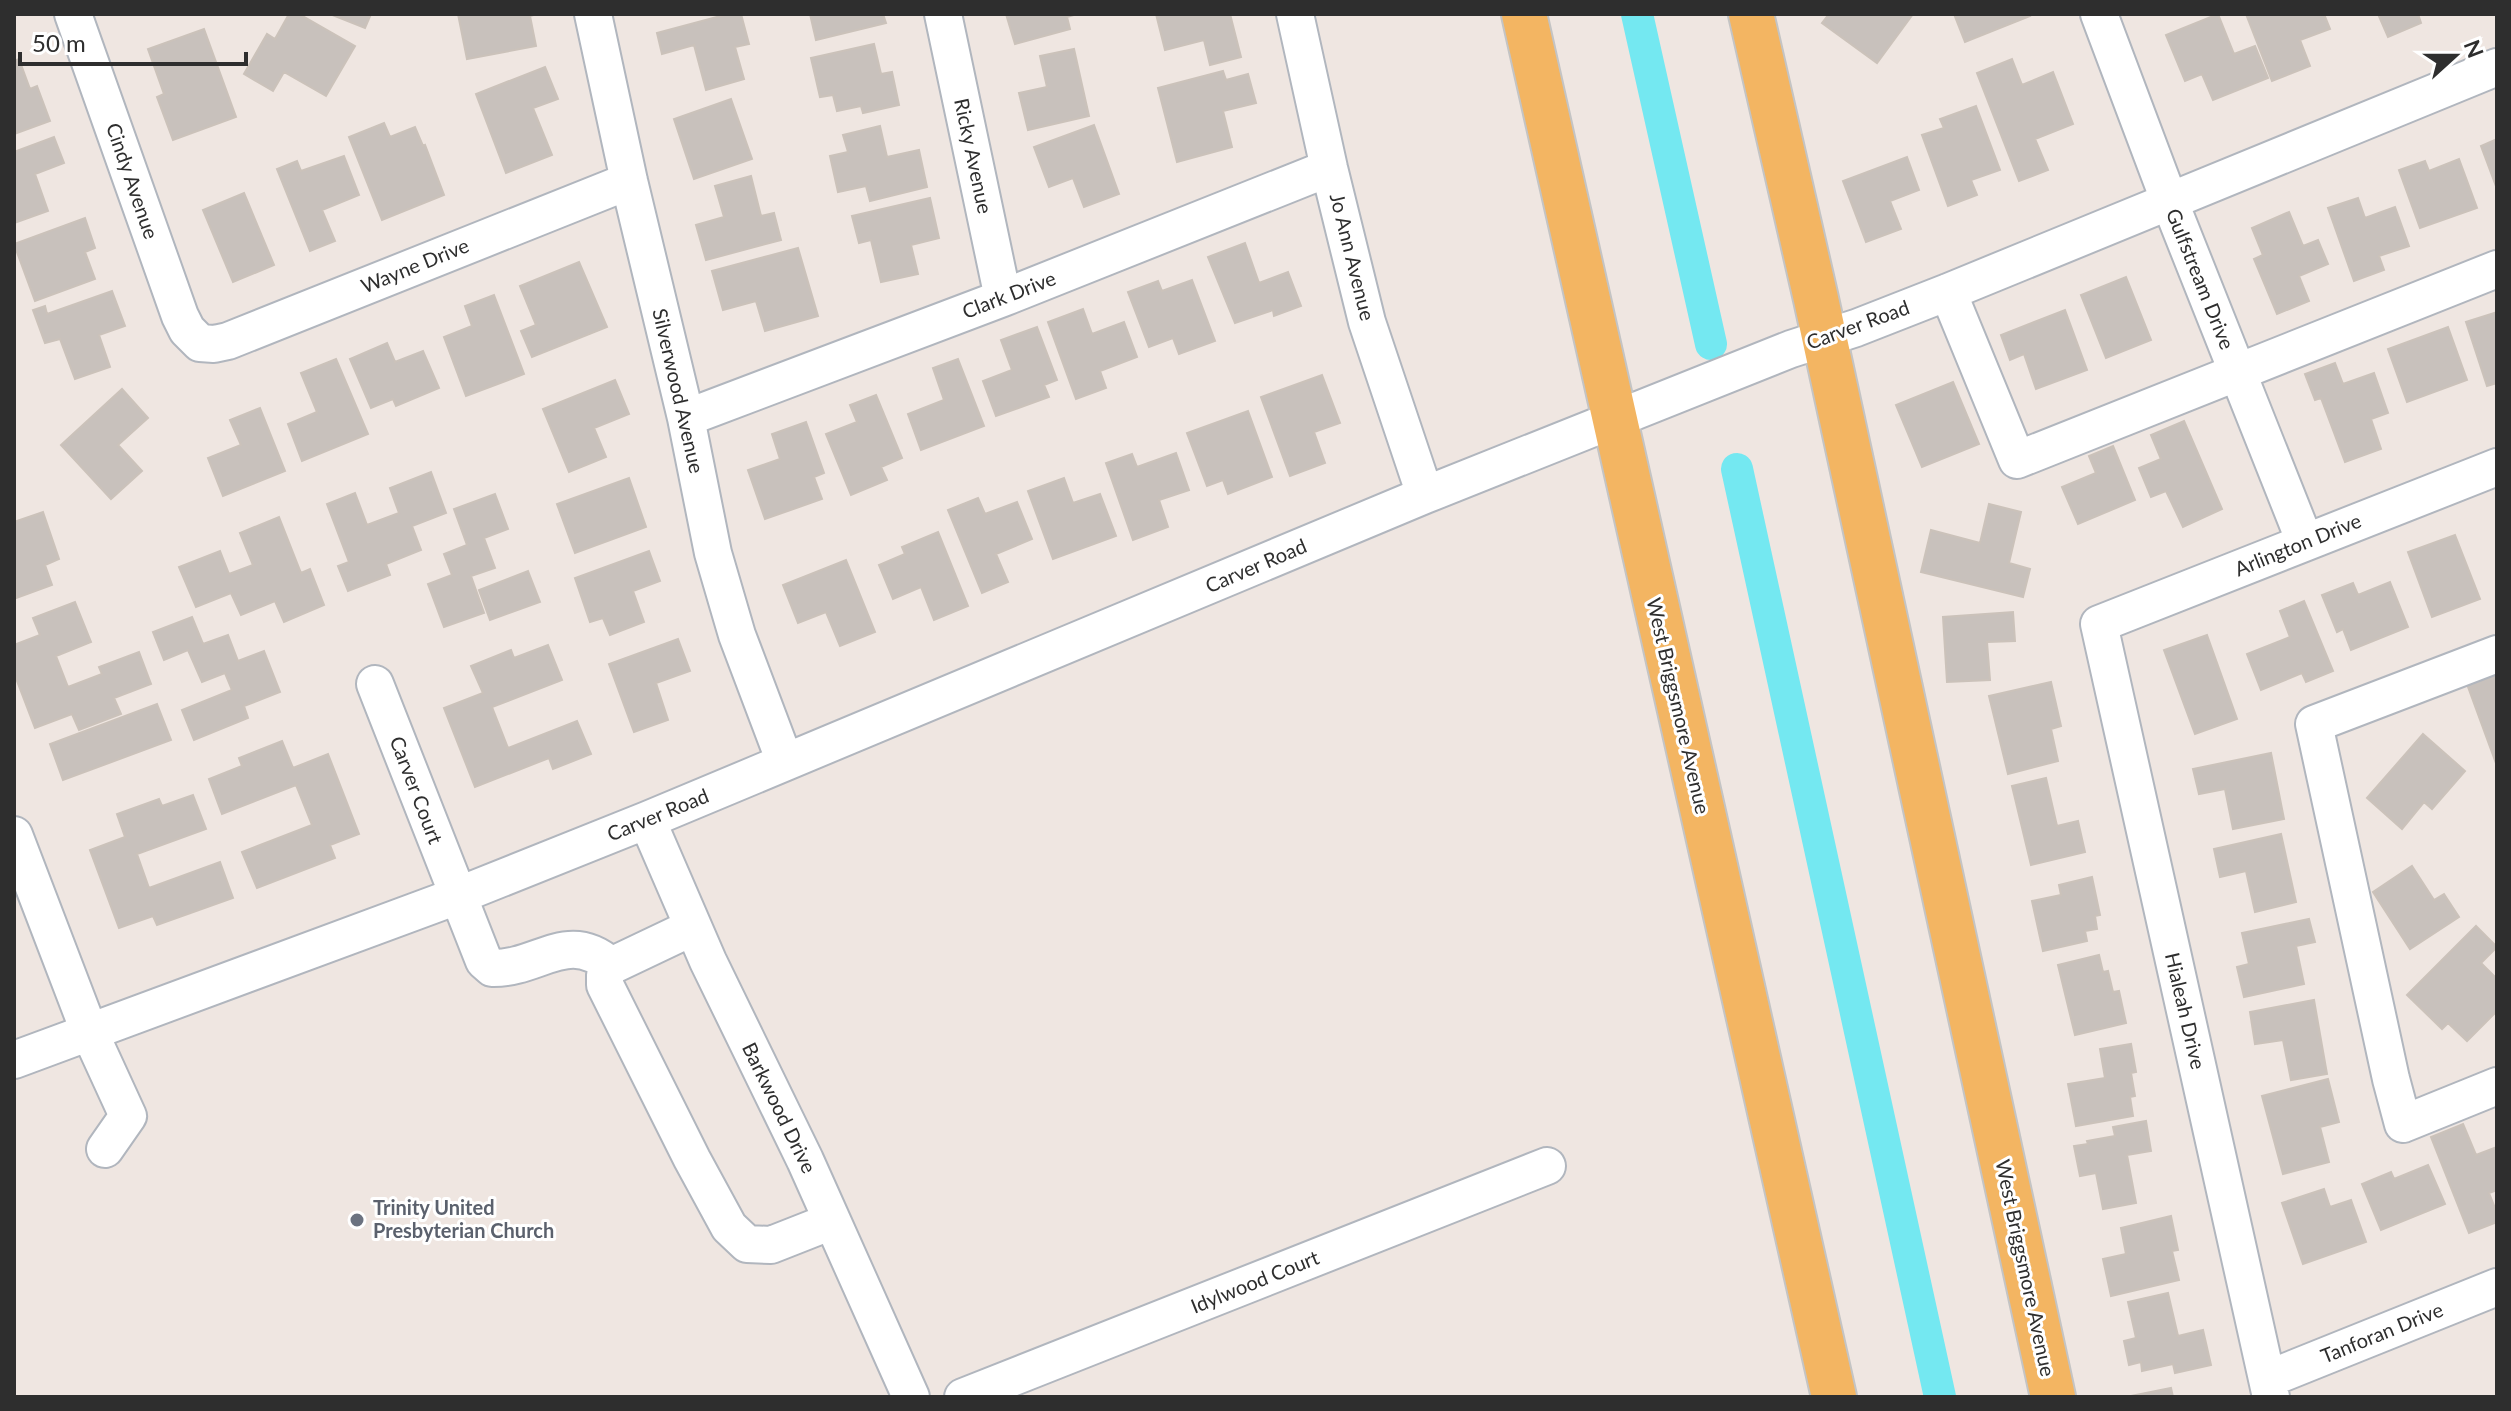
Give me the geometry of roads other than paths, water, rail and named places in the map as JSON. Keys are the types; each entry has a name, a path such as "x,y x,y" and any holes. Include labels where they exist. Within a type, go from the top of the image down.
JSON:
{"main road":[{"name":"West Briggsmore Avenue","path":"1524,14 1834,1397"},
{"name":"West Briggsmore Avenue","path":"1751,14 2053,1397"}],"street":[{"name":"Cindy Avenue","path":"73,14 180,316 187,330 200,343"},
{"name":"Silverwood Avenue","path":"593,14 686,418 713,553 737,635 785,762"},
{"name":"Ricky Avenue","path":"943,14 1003,298"},
{"name":"Jo Ann Avenue","path":"1295,14 1367,322 1425,495"},
{"name":"Gulfstream Drive","path":"2099,14 2305,542"},
{"name":"Carver Road","path":"14,1060 457,896 647,820 1425,495 1948,292 2497,67"},
{"name":"Clark Drive","path":"686,418 1003,298 1329,168"},
{"name":"Wayne Drive","path":"200,343 228,341 629,181"},
{"path":"1948,292 2017,460 2497,269"},
{"name":"Arlington Drive","path":"2099,624 2497,467"},
{"name":"Hialeah Drive","path":"2099,624 2270,1388"},
{"path":"2497,654 2314,724 2403,1124 2497,1086"},
{"name":"Carver Court","path":"375,684 484,961 492,968 505,969 564,950 579,949 598,954 611,966"},
{"name":"Barkwood Drive","path":"647,820 693,927 911,1397"},
{"path":"14,835 89,1031 128,1116 105,1149"},
{"path":"693,927 611,966 605,975 605,985 729,1227 747,1244 771,1245 832,1221"},
{"name":"Idylwood Court","path":"963,1397 1547,1166"},
{"name":"Tanforan Drive","path":"2270,1388 2497,1287"}],"waterway":[{"path":"1637,14 1711,344"},
{"path":"1737,469 1940,1397"}],"place":[{"name":"Trinity United Presbyterian Church","path":"357,1220"}]}
